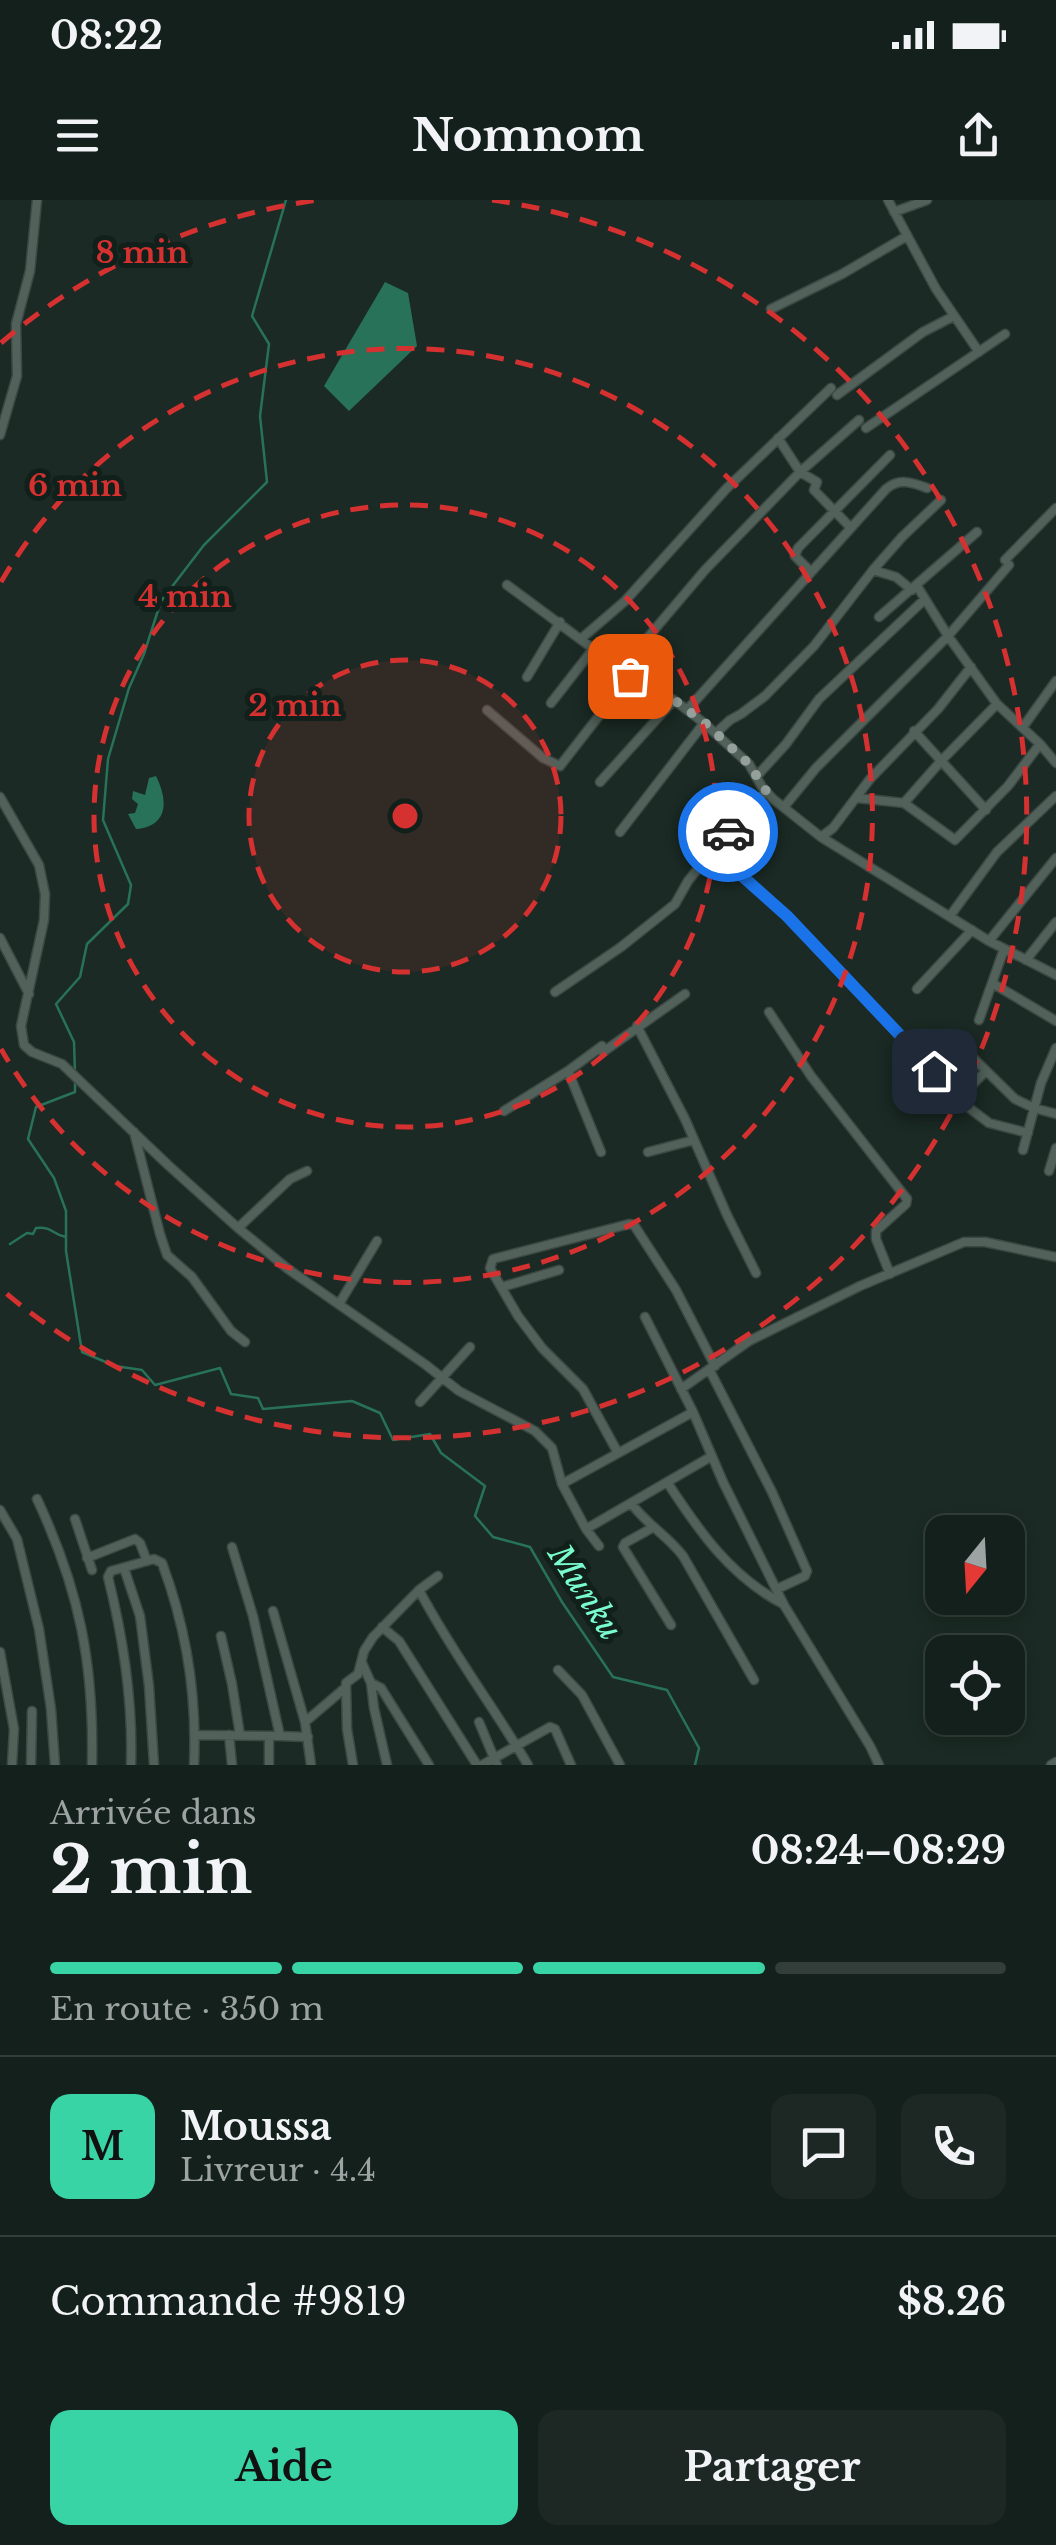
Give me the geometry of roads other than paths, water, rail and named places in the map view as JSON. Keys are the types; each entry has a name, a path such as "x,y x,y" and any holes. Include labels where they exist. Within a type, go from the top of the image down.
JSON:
{"street":[{"path":"0,435 16,376 16,324 30,271 38,200"},
{"path":"888,200 936,289 979,352"},
{"path":"894,212 927,200"},
{"path":"771,309 907,236"},
{"path":"582,638 625,601 778,438 834,391 954,316"},
{"path":"621,669 704,570 800,472 863,424 1005,334"},
{"path":"778,438 800,472 817,482 814,490 851,528"},
{"path":"812,572 795,554 890,455"},
{"path":"687,710 892,484 902,482 926,488"},
{"path":"716,733 765,696 814,646 873,570 941,500"},
{"path":"784,807 816,768 948,636 1056,508"},
{"path":"879,617 978,532"},
{"path":"873,570 896,577 925,599 997,704 1056,763"},
{"path":"508,585 630,676 704,722 749,764 766,791 821,838 989,941 1056,976"},
{"path":"756,777 819,699 925,599"},
{"path":"527,677 560,622"},
{"path":"550,703 594,648"},
{"path":"821,838 971,667"},
{"path":"487,710 543,758 560,766 630,676"},
{"path":"1023,727 1056,681"},
{"path":"600,782 674,700"},
{"path":"904,803 997,704"},
{"path":"620,832 704,722"},
{"path":"914,731 986,810"},
{"path":"857,798 904,803 955,840 986,810 1040,744"},
{"path":"555,992 675,904 688,881 766,791"},
{"path":"950,916 997,852 1056,796"},
{"path":"0,797 44,879 44,920 22,1026 24,1044 32,1052 62,1064 238,1228 288,1269 459,1391 535,1431 552,1448 562,1484 599,1546"},
{"path":"713,850 787,916 958,1098 988,1123 1028,1133"},
{"path":"989,941 1056,858"},
{"path":"1026,960 1056,922"},
{"path":"918,989 972,930"},
{"path":"0,938 29,994"},
{"path":"979,1020 1004,949"},
{"path":"992,983 1056,1021"},
{"path":"504,1111 685,994"},
{"path":"768,1012 811,1076 907,1199 876,1231 890,1274"},
{"path":"637,1026 756,1273"},
{"path":"1023,1150 1041,1083 1056,1048"},
{"path":"966,1051 1015,1099 1056,1114"},
{"path":"568,1071 601,1152"},
{"path":"958,1098 986,1071"},
{"path":"134,1132 168,1255 192,1277 230,1332 245,1342"},
{"path":"648,1152 694,1140"},
{"path":"1049,1171 1056,1148"},
{"path":"238,1228 290,1178 307,1171"},
{"path":"618,1453 582,1389 551,1359 518,1316 490,1268 493,1259 592,1232 634,1226 676,1290 807,1571 806,1576 777,1589"},
{"path":"681,1389 749,1341 860,1286 950,1248 974,1240 1056,1257"},
{"path":"339,1304 377,1241"},
{"path":"502,1287 559,1270"},
{"path":"645,1317 784,1606 879,1765"},
{"path":"420,1402 470,1347"},
{"path":"562,1484 693,1412"},
{"path":"586,1529 712,1456"},
{"path":"667,1482 717,1553 761,1593 784,1606"},
{"path":"37,1500 74,1592 89,1667 92,1765"},
{"path":"631,1503 683,1556 754,1680"},
{"path":"0,1510 21,1550 39,1629 52,1709 55,1765"},
{"path":"74,1520 92,1570"},
{"path":"652,1528 623,1546 671,1625"},
{"path":"64,1560 135,1540 147,1561"},
{"path":"232,1547 253,1616 280,1736"},
{"path":"132,1765 126,1680 108,1577 110,1572 158,1559 177,1602 189,1670 196,1736 194,1765"},
{"path":"124,1568 140,1616 150,1686 154,1765"},
{"path":"353,1765 344,1688 347,1680 356,1676 367,1646 382,1627 438,1576"},
{"path":"419,1590 440,1631 528,1765"},
{"path":"272,1611 306,1722 312,1765"},
{"path":"382,1627 399,1642 480,1765 495,1761 550,1726 571,1765"},
{"path":"221,1636 240,1735"},
{"path":"0,1652 14,1729 12,1765"},
{"path":"362,1663 372,1683 387,1765"},
{"path":"558,1670 582,1695 620,1765"},
{"path":"372,1683 381,1688 430,1765"},
{"path":"306,1722 344,1688"},
{"path":"31,1765 32,1712"},
{"path":"479,1722 495,1761"},
{"path":"229,1735 232,1765"},
{"path":"196,1736 308,1736"},
{"path":"269,1736 269,1765"}],"waterway":[{"path":"75,1074 74,1042 56,1004 80,977 87,944 128,904 131,885 103,820 108,759 129,688 161,601 204,545 267,482 260,416 269,344 252,316 286,200"},
{"name":"Munku","path":"75,1082 75,1092 36,1107 28,1139 54,1178 66,1211 66,1251 82,1352 115,1366 142,1370 155,1385 220,1368 231,1394 258,1398 263,1409 352,1401 380,1413 393,1440 430,1434 441,1453 485,1486 475,1516 493,1537 530,1547 613,1677 667,1690 699,1748 695,1765"},
{"path":"10,1244 27,1233 33,1234 36,1228 66,1237"}]}
